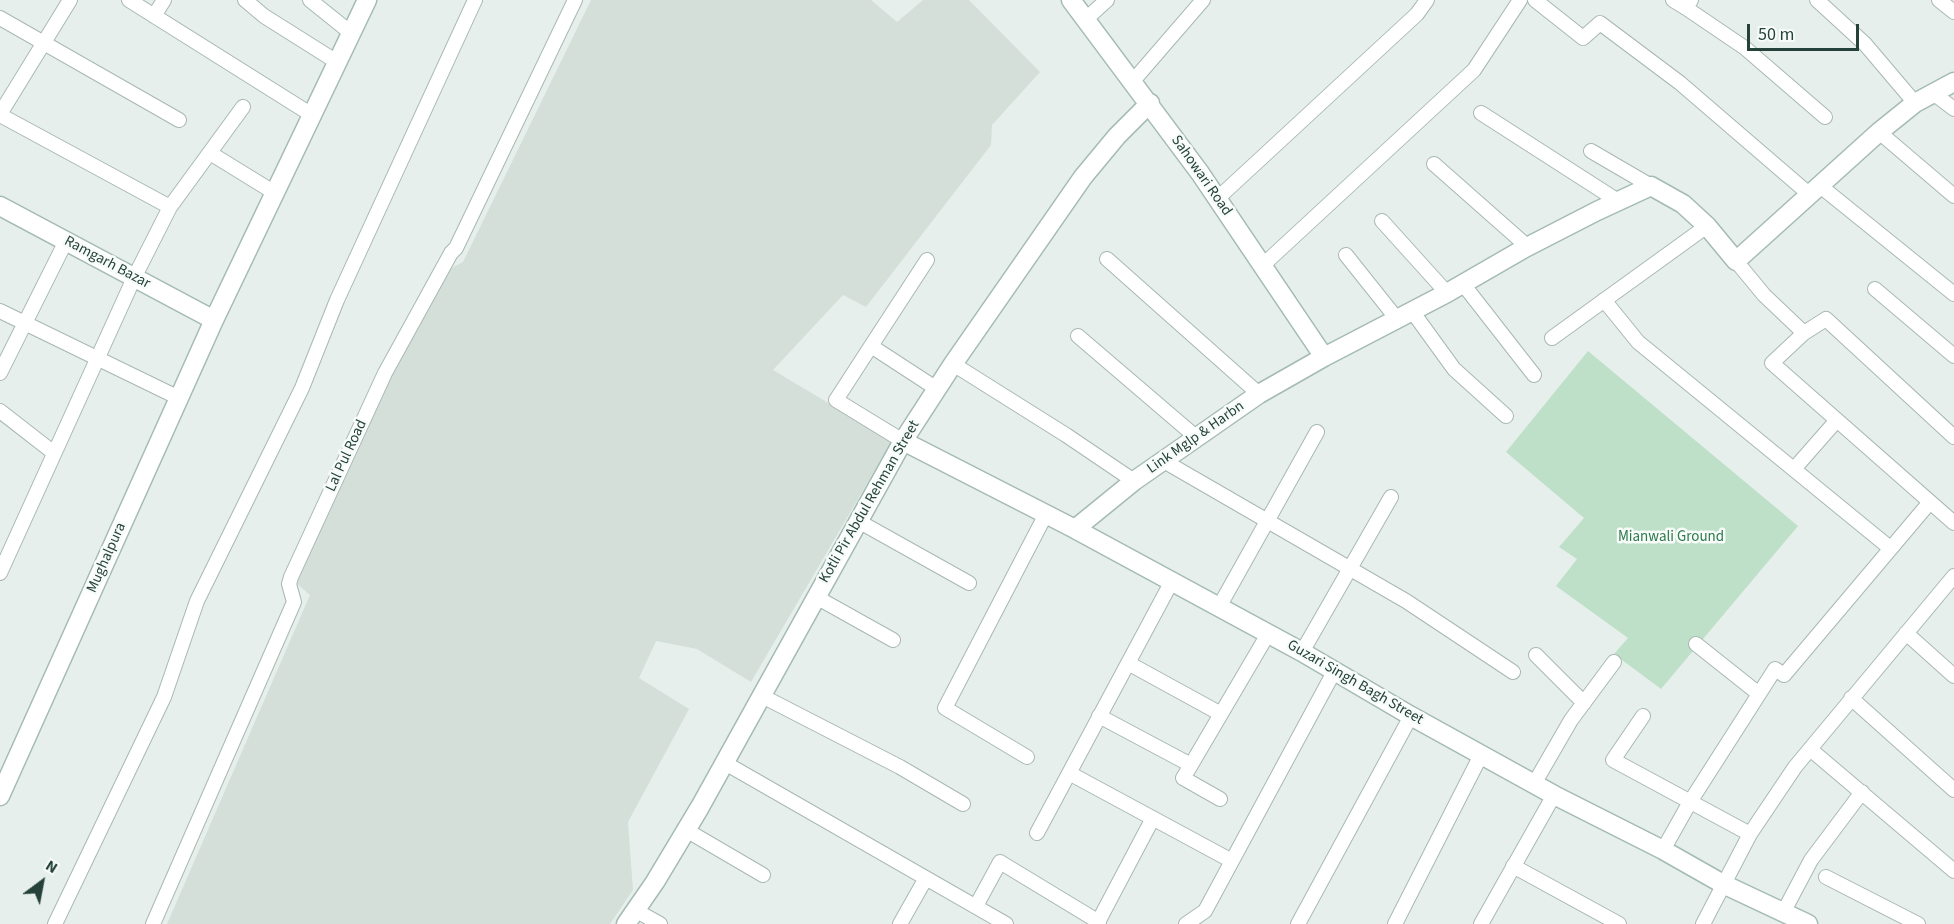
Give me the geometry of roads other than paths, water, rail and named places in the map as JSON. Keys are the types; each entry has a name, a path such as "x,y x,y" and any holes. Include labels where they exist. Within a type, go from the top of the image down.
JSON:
{"street":[{"path":"129,0 312,115"},
{"path":"154,16 164,0"},
{"path":"245,0 264,16 337,62"},
{"path":"310,0 351,33"},
{"name":"Mughalpura","path":"0,796 214,320 367,0"},
{"path":"55,924 164,697 197,601 302,388 336,300 475,0"},
{"name":"Lal Pul Road","path":"153,924 294,602 290,584 291,577 385,373 451,253 456,248 575,0"},
{"name":"Sahowari Road","path":"1071,0 1150,103 1324,357"},
{"path":"1086,19 1107,0"},
{"path":"1133,81 1203,0"},
{"path":"1217,199 1417,14 1427,0"},
{"path":"1263,266 1474,70 1520,0"},
{"path":"1534,0 1584,38 1600,23 1702,100 1814,190 1954,294"},
{"path":"1673,0 1688,4 1745,48 1825,117"},
{"path":"1817,0 1865,44 1915,104"},
{"path":"1939,0 1954,12"},
{"path":"65,2 44,43 0,115 170,207"},
{"path":"0,18 179,120"},
{"path":"1736,261 1879,132 1915,104 1954,82"},
{"path":"1933,93 1954,109"},
{"name":"Kotli Pir Abdul Rehman Street","path":"630,917 655,882 725,763 903,441 953,364 1083,177 1117,136 1150,103"},
{"path":"0,573 134,278 170,207 243,107"},
{"path":"1481,113 1618,201"},
{"path":"1879,132 1954,196"},
{"path":"1590,151 1683,204 1707,226 1764,295 1804,333"},
{"path":"210,153 275,193"},
{"path":"1434,164 1528,247"},
{"name":"Link Mglp & Harbn","path":"1076,530 1162,460 1259,394 1528,247 1651,186"},
{"name":"Ramgarh Bazar","path":"0,206 214,320"},
{"path":"1382,221 1455,288 1534,375"},
{"path":"1552,338 1707,226"},
{"path":"0,373 66,241"},
{"path":"1346,255 1454,369 1506,416"},
{"path":"1107,259 1259,394"},
{"path":"903,441 836,400 927,260"},
{"path":"1875,289 1954,356"},
{"path":"1604,300 1638,342 1890,549"},
{"path":"0,311 179,398"},
{"path":"1954,437 1826,319 1804,333 1772,363 1954,523"},
{"path":"1078,336 1196,437"},
{"path":"871,346 937,389"},
{"path":"953,364 1134,481"},
{"path":"0,411 54,453"},
{"path":"1794,469 1837,420"},
{"path":"1219,607 1317,432"},
{"name":"Guzari Singh Bagh Street","path":"903,441 1046,514 1302,651 1411,716 1554,795 1663,850 1723,884 1808,924"},
{"path":"1162,460 1406,601 1513,672"},
{"path":"1302,651 1391,497"},
{"path":"1663,850 1690,802 1775,669 1784,675 1930,502"},
{"path":"1027,757 945,708 1046,514"},
{"path":"858,521 969,583"},
{"path":"1703,924 1750,834 1795,767 1954,576"},
{"path":"1037,833 1172,581"},
{"path":"816,597 893,640"},
{"path":"1906,633 1954,676"},
{"path":"1220,799 1183,778 1268,634"},
{"path":"1696,644 1759,694"},
{"path":"1536,655 1584,703"},
{"path":"1534,784 1571,720 1614,662"},
{"path":"1128,663 1221,714"},
{"path":"1186,924 1205,910 1335,670"},
{"path":"762,696 900,767 963,804"},
{"path":"1851,698 1954,790"},
{"path":"1099,716 1191,765"},
{"path":"1298,924 1411,716"},
{"path":"1643,716 1612,760 1750,834"},
{"path":"1810,748 1954,871"},
{"path":"1395,924 1481,754"},
{"path":"725,763 976,906 987,919 1006,924"},
{"path":"1069,773 1232,861"},
{"path":"1784,911 1811,860 1862,792"},
{"path":"1481,924 1554,795"},
{"path":"976,906 1000,862 1098,923 1153,818"},
{"path":"686,830 763,875"},
{"path":"1513,866 1619,924"},
{"path":"1826,877 1918,924"},
{"path":"900,924 926,878"},
{"path":"630,917 660,924"}],"park label":[{"name":"Mianwali Ground","path":"1671,538"}]}
